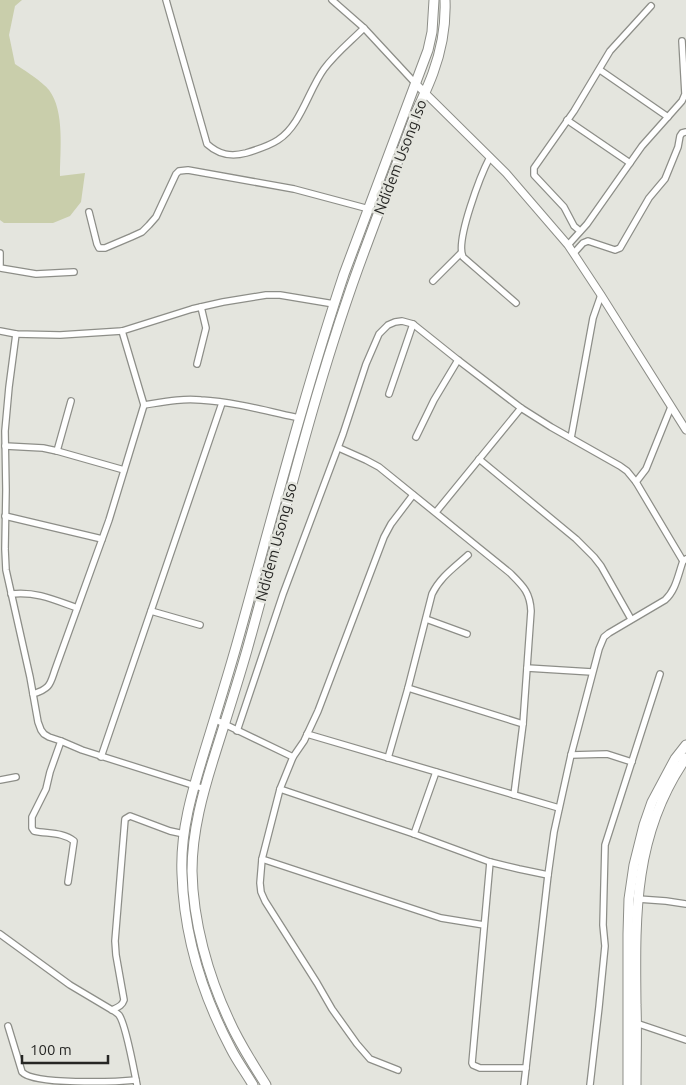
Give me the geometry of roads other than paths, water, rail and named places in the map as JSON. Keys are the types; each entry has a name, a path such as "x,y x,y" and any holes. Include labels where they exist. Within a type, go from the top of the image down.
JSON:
{"highway":[{"name":"Ndidem Usong Iso","path":"253,1085 232,1051 208,1000 188,935 182,873 182,851 186,821 194,785 236,648 299,418 334,304 428,50 432,32 434,0"},
{"name":"Ndidem Usong Iso","path":"266,1085 244,1050 229,1021 210,970 200,933 194,902 192,873 196,823 246,651 319,386 354,278 420,102 434,70 444,26 445,0"},
{"path":"628,1085 629,899 634,865 652,802 686,745"},
{"path":"636,1085 635,952 638,899 644,857 646,844 664,797 686,758"},
{"path":"186,821 196,823"},
{"path":"195,962 210,970"},
{"path":"226,1038 244,1050"}],"street":[{"path":"166,0 207,144 224,155 233,156 248,152 278,140 291,127 302,110 323,70 364,28"},
{"path":"332,0 364,28 415,83 506,173 568,245 686,430"},
{"path":"580,231 574,226 564,207 534,175 536,165 568,120 610,51 651,6"},
{"path":"568,245 587,224 642,146 684,98 682,41"},
{"path":"600,70 668,117"},
{"path":"568,120 630,163"},
{"path":"574,253 583,243 588,241 615,250 620,248 649,198 665,179 678,148 679,139 682,133 686,132"},
{"path":"490,157 476,187 468,214 461,253 463,257 516,303"},
{"path":"89,212 96,244 100,248 142,232 156,218 176,174 179,171 188,170 294,189 369,209"},
{"path":"0,253 0,266 36,274 74,272"},
{"path":"433,281 461,253"},
{"path":"0,331 16,334 60,335 122,331 201,307 266,295 280,295 334,304"},
{"path":"571,438 593,318 601,295"},
{"path":"197,364 206,328 201,307"},
{"path":"237,731 283,594 338,448 366,364 378,334 388,325 402,321 413,324 521,408 551,428 620,466 636,482 684,560 670,596 604,637 599,649 571,755 554,832 524,1085"},
{"path":"390,394 413,324"},
{"path":"33,694 43,691 49,685 102,539 144,405 122,331"},
{"path":"16,334 5,431 4,549 6,570 41,730 49,737 61,740 101,757 205,789"},
{"path":"416,436 434,400 458,360"},
{"path":"144,405 202,400 222,402 299,418"},
{"path":"57,451 71,401"},
{"path":"101,757 222,402"},
{"path":"636,482 646,470 671,407"},
{"path":"436,512 521,408"},
{"path":"5,446 43,448 124,470"},
{"path":"338,448 379,467 510,573 523,585 528,594 532,611 524,724 514,795"},
{"path":"479,459 594,556 631,619"},
{"path":"398,1070 370,1059 357,1044 332,1009 265,900 261,892 260,883 262,859 280,789 293,757 318,711 384,537 391,524 413,495"},
{"path":"5,516 102,539"},
{"path":"388,758 432,594 436,585 468,555"},
{"path":"12,594 33,594 77,608"},
{"path":"151,611 200,625"},
{"path":"426,619 466,634"},
{"path":"527,668 592,672"},
{"path":"590,1085 600,1007 605,946 603,925 605,845 660,674"},
{"path":"408,688 524,724"},
{"path":"214,719 293,757"},
{"path":"307,734 559,808"},
{"path":"61,740 46,788 35,809 31,824 34,831 71,838 74,841 68,882"},
{"path":"571,755 607,754 632,762"},
{"path":"414,834 436,772"},
{"path":"0,780 16,777"},
{"path":"280,789 490,862 548,874"},
{"path":"112,1010 123,1004 124,1000 115,941 125,818 130,816 184,834"},
{"path":"262,859 441,918 484,926"},
{"path":"490,862 472,1063 480,1068 526,1068"},
{"path":"638,899 666,900 686,904"},
{"path":"0,934 70,985 118,1015 126,1033 136,1082 63,1084 25,1075 22,1072 8,1026"},
{"path":"636,1022 686,1040"}]}
